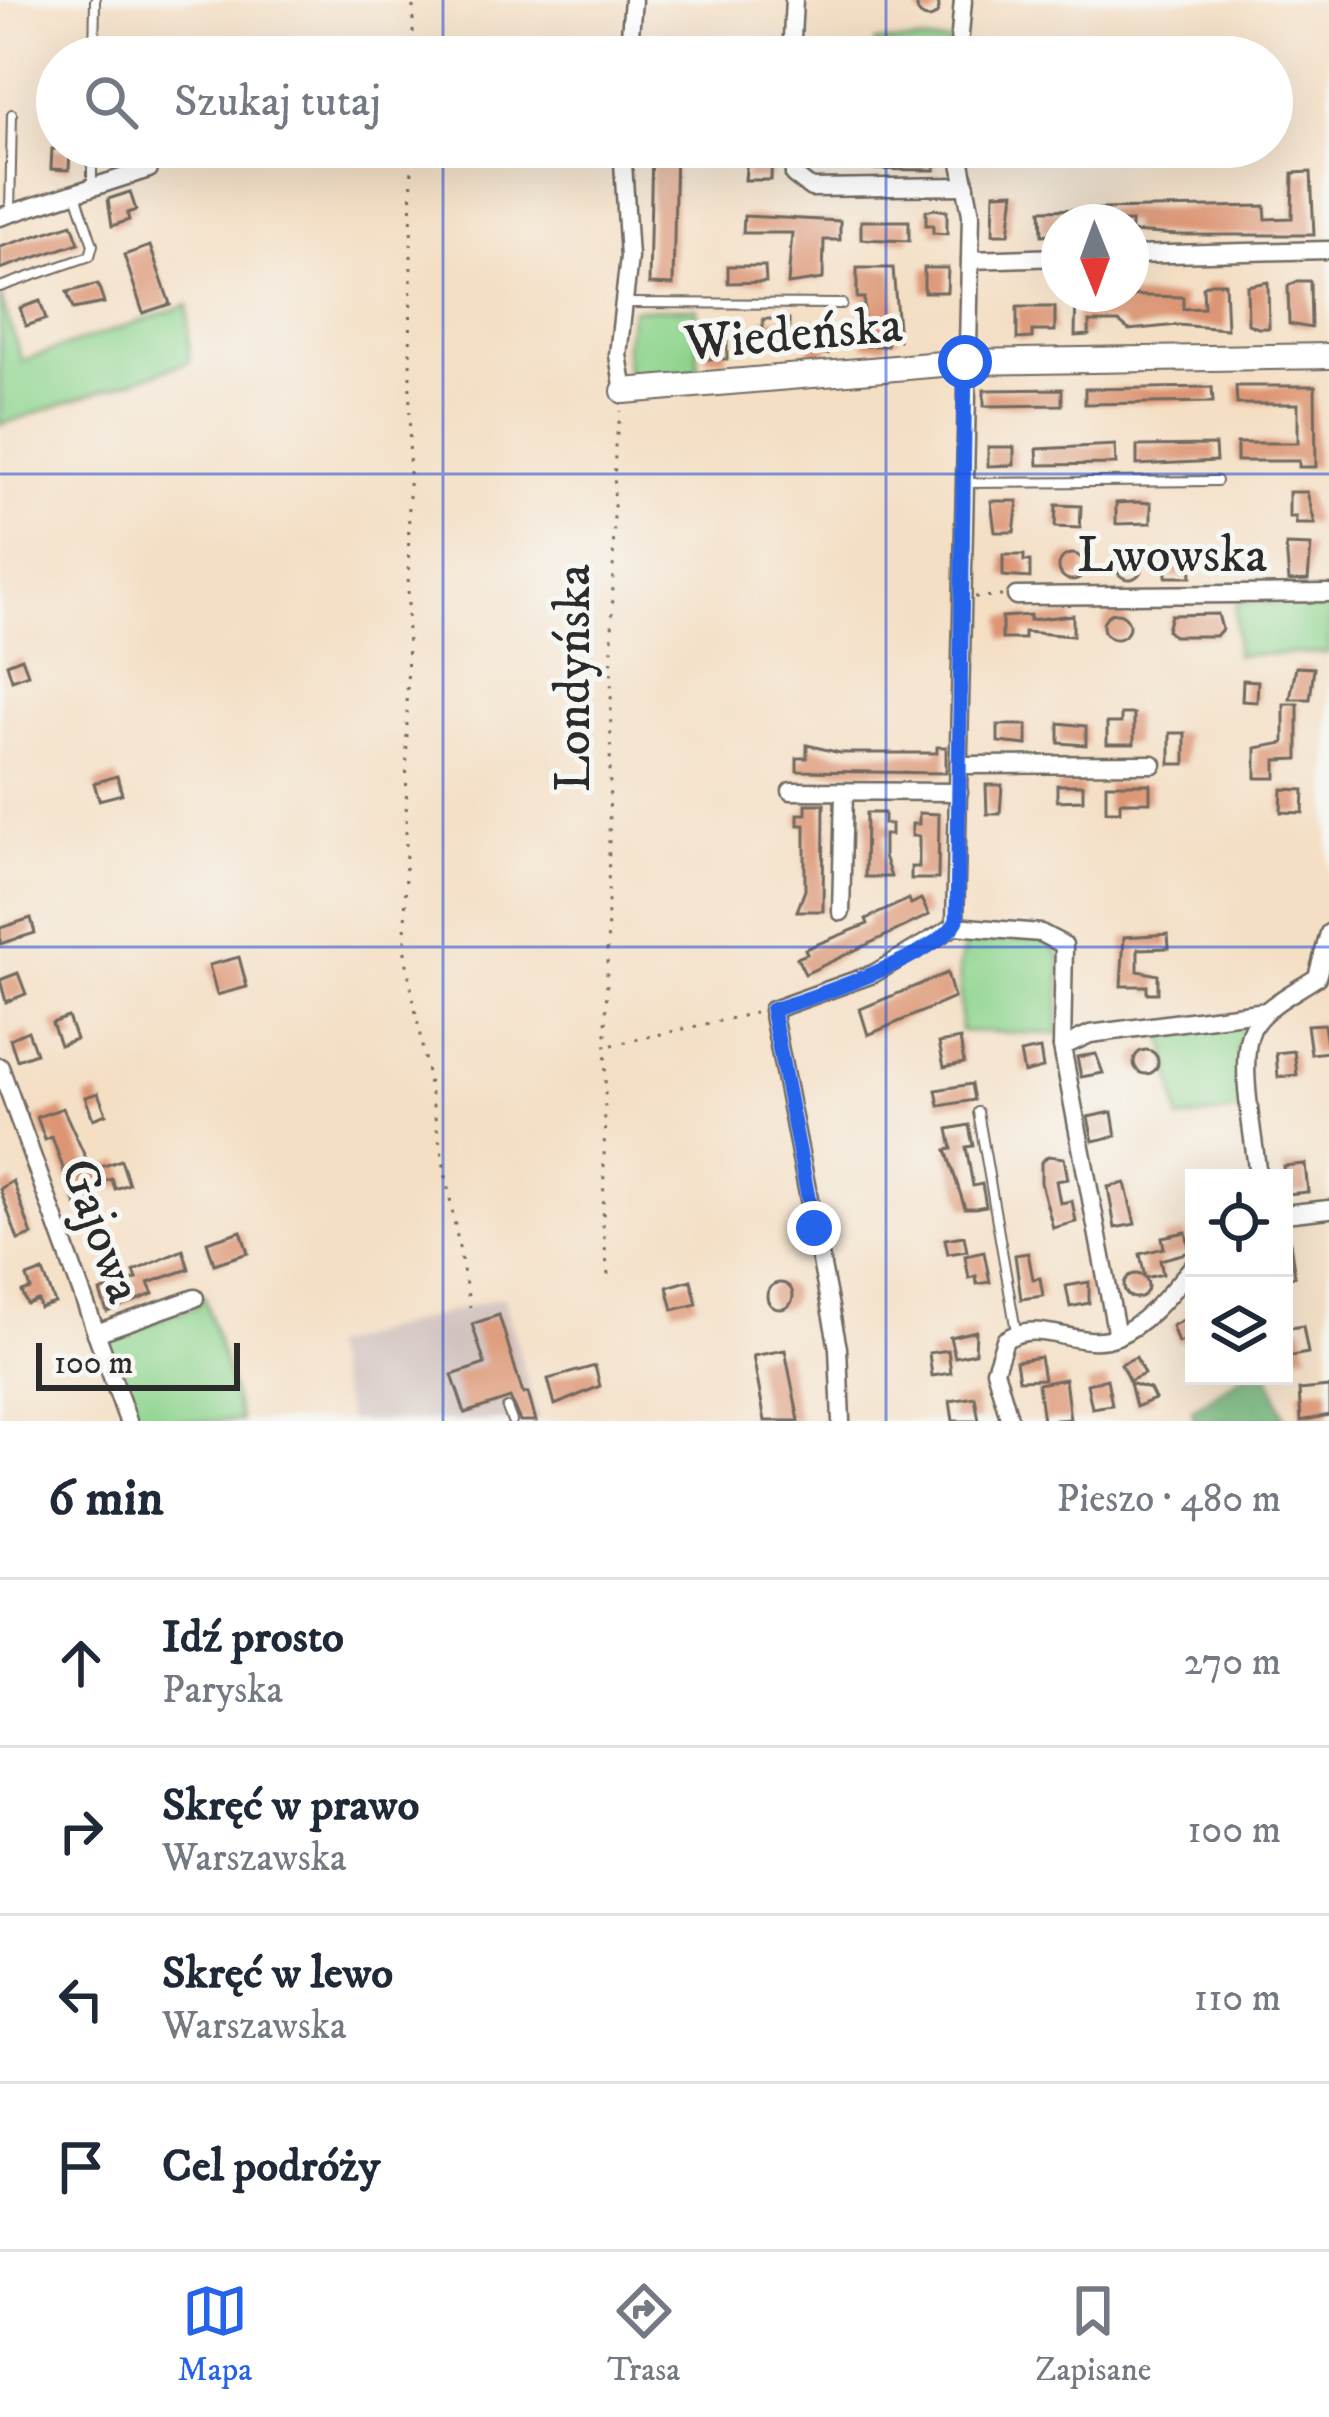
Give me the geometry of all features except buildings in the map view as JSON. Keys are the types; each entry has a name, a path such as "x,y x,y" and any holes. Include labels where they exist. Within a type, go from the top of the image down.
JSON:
{"street":[{"path":"630,36 633,0"},
{"path":"792,36 794,0"},
{"path":"959,36 962,0"},
{"path":"623,168 629,256 618,356 624,392"},
{"path":"794,168 794,175 811,188 966,186"},
{"path":"955,926 970,260 962,168"},
{"path":"5,216 149,169"},
{"path":"1149,255 1329,250"},
{"path":"970,260 1041,258"},
{"name":"Wiedeńska","path":"624,392 965,362 1329,356"},
{"name":"Lwowska","path":"1016,596 1329,593"},
{"path":"960,765 1154,764"},
{"path":"791,791 959,793"},
{"path":"842,912 844,792"},
{"path":"842,1421 836,1335 772,1010 853,982 955,926 1041,933 1064,944 1062,1047 1117,1336"},
{"path":"1257,1169 1246,1057 1252,1029 1266,1011 1317,977 1329,933"},
{"path":"1062,1047 1090,1034 1266,1011"},
{"name":"Gajowa","path":"0,1067 128,1421"},
{"path":"1293,1213 1329,1209"},
{"path":"1010,1421 995,1361 1000,1346 1016,1332 1088,1340 1117,1336 1150,1316 1185,1275"},
{"path":"96,1334 195,1298"}],"lane":[{"path":"94,36 95,0"},
{"path":"5,216 12,114"},
{"path":"0,286 89,256 93,245 84,190 88,168"},
{"path":"623,303 842,304"},
{"path":"963,483 1216,481"},
{"path":"978,1112 1016,1332"},
{"path":"507,1408 512,1421"}],"path":[{"path":"412,36 413,0"},
{"path":"412,168 405,953 470,1306"},
{"name":"Londyńska","path":"608,1276 603,1229 610,1045 615,446 624,392"},
{"path":"971,597 1016,596"},
{"path":"610,1045 772,1010"}],"shaded area":[{"path":"503,1297 539,1421 349,1421 328,1346"}],"green space":[{"path":"0,295 22,361 188,305 189,362 0,425"},
{"path":"697,308 698,376 628,378 625,346 633,309"},
{"path":"1329,602 1329,653 1236,655 1236,603"},
{"path":"1046,940 1061,957 1058,1034 961,1031 959,966 966,942"},
{"path":"1247,1021 1237,1049 1245,1110 1179,1120 1163,1030"},
{"path":"204,1296 241,1421 135,1421 105,1339 198,1306"},
{"path":"1230,1385 1272,1385 1286,1421 1195,1421 1192,1410"}],"route":[{"path":"814,1228 772,1010 840,988 892,964 950,932 957,920 965,362"}]}
